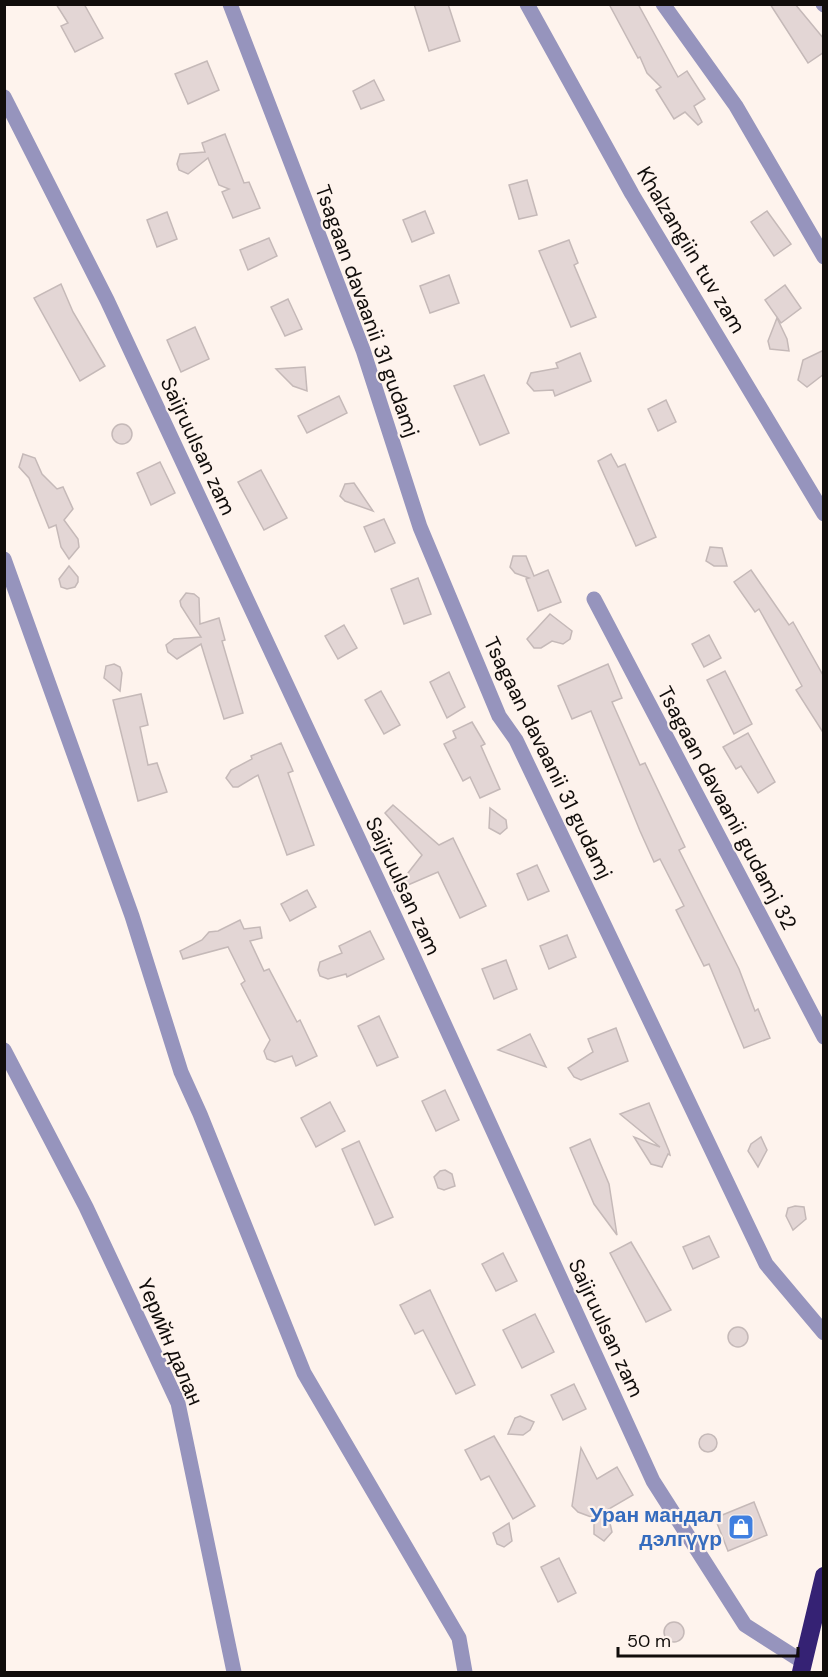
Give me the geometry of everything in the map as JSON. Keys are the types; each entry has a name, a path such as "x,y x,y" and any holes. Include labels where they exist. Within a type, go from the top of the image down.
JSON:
{"highway":[{"path":"802,1667 824,1576"}],"street":[{"name":"Tsagaan davaanii 31 gudamj","path":"230,4 363,350 420,527 500,716 516,740 766,1264 824,1333"},
{"name":"Khalzangiin tuv zam","path":"527,4 632,194 824,514"},
{"path":"663,4 736,106 824,257"},
{"name":"Saijruulsan zam","path":"4,97 117,321 410,949 653,1481 745,1625 802,1667"},
{"path":"4,559 132,916 181,1072 304,1372 459,1638 465,1672"},
{"name":"Tsagaan davaanii gudamj 32","path":"594,599 824,1037"},
{"name":"Үерийн далан","path":"4,1050 86,1207 178,1403 234,1672"}],"building":[{"path":"56,4 84,4 103,38 75,52 61,26 68,23"},
{"path":"414,4 448,4 460,41 429,51"},
{"path":"609,4 638,4 678,77 687,71 705,99 694,106 702,122 698,125 685,112 674,119 656,90 661,87 647,73"},
{"path":"770,4 795,4 824,39 824,52 808,63"},
{"path":"207,61 219,90 188,104 175,74"},
{"path":"374,80 384,100 361,109 353,91"},
{"path":"225,134 244,183 249,182 260,208 233,218 222,192 229,189 219,185 208,158 188,174 179,170 177,164 180,154 205,152 202,143"},
{"path":"527,180 537,215 519,219 509,185"},
{"path":"425,211 434,233 412,242 403,220"},
{"path":"767,211 791,244 774,256 751,222"},
{"path":"167,212 177,239 157,247 147,220"},
{"path":"269,238 277,256 248,270 240,250"},
{"path":"569,240 578,263 574,265 596,317 571,327 539,251"},
{"path":"449,275 459,303 430,313 420,286"},
{"path":"61,284 73,312 105,366 80,381 34,298"},
{"path":"785,285 801,308 781,323 765,300"},
{"path":"288,299 302,329 285,336 271,307"},
{"path":"777,318 787,339 789,351 770,349 768,341"},
{"path":"195,327 209,359 181,372 167,340"},
{"path":"824,350 824,374 807,387 798,380 803,360"},
{"path":"580,353 591,381 555,396 553,390 534,391 527,383 531,373 558,368 556,363"},
{"path":"305,367 307,391 293,386 276,369"},
{"path":"484,375 509,433 480,445 454,386"},
{"path":"339,396 347,413 307,433 298,416"},
{"path":"666,400 676,422 658,431 648,409"},
{"path":"122,424 129,427 132,434 129,441 122,444 115,441 112,434 115,427"},
{"path":"23,454 35,458 42,474 57,489 63,487 73,509 64,520 78,539 79,547 69,559 61,547 56,525 49,528 29,478 19,467"},
{"path":"611,454 618,467 625,464 656,537 636,546 598,461"},
{"path":"160,462 175,493 151,505 137,473"},
{"path":"261,470 287,518 264,530 238,482"},
{"path":"354,483 373,511 345,501 340,496 345,484"},
{"path":"384,519 395,543 375,552 364,527"},
{"path":"710,547 722,548 727,566 714,566 706,561"},
{"path":"513,556 526,556 534,576 548,570 561,602 538,611 526,579 529,578 515,573 510,567"},
{"path":"69,566 78,577 78,582 75,587 67,589 61,587 59,579"},
{"path":"751,570 789,625 793,622 824,677 824,734 796,690 802,686 759,609 755,612 734,582"},
{"path":"418,578 431,614 404,624 391,589"},
{"path":"186,593 194,594 199,598 200,624 219,618 225,640 222,641 243,713 224,719 201,644 177,659 168,652 166,645 174,639 201,637 181,606 180,601"},
{"path":"550,614 572,631 570,639 563,644 552,641 541,648 534,648 527,639"},
{"path":"344,625 357,648 338,659 325,636"},
{"path":"709,635 721,658 704,667 692,644"},
{"path":"114,664 120,667 122,673 120,691 104,678 106,666"},
{"path":"608,664 622,698 612,702 640,765 645,763 685,847 679,850 739,969 755,1011 758,1009 770,1038 744,1048 709,964 704,966 676,910 684,906 660,859 654,862 591,711 572,719 558,686"},
{"path":"725,671 752,724 734,734 707,680"},
{"path":"449,672 465,707 447,718 430,682"},
{"path":"381,691 400,725 384,734 365,700"},
{"path":"141,694 148,725 140,727 148,765 157,763 167,792 138,801 113,700"},
{"path":"472,722 485,744 481,746 500,789 480,798 470,777 463,781 444,744 456,738 453,731"},
{"path":"748,733 775,782 758,793 741,766 736,769 723,747"},
{"path":"281,743 293,771 288,773 314,845 287,855 258,775 238,787 233,787 226,778 231,770 252,759 251,756"},
{"path":"393,805 439,845 453,838 486,906 460,918 438,872 394,891 422,855 385,813"},
{"path":"490,808 506,820 507,828 500,834 489,828"},
{"path":"537,865 549,891 528,900 517,874"},
{"path":"307,890 316,907 290,921 281,904"},
{"path":"240,920 244,929 260,927 262,938 250,941 264,971 269,969 297,1022 300,1020 317,1056 296,1066 292,1056 275,1062 267,1059 264,1051 270,1040 241,984 245,981 228,947 183,959 180,951 202,940 209,932 218,931"},
{"path":"370,931 384,959 347,977 346,974 328,979 320,976 318,970 320,962 342,953 339,946"},
{"path":"567,935 576,957 549,969 540,946"},
{"path":"506,960 517,989 494,999 482,969"},
{"path":"379,1016 398,1057 377,1066 358,1026"},
{"path":"616,1028 628,1061 581,1080 574,1077 568,1068 593,1052 588,1039"},
{"path":"530,1034 546,1067 498,1050"},
{"path":"445,1090 459,1120 436,1131 422,1101"},
{"path":"330,1102 345,1131 316,1147 301,1118"},
{"path":"649,1103 670,1155 668,1154 662,1167 651,1164 634,1137 660,1147 620,1114"},
{"path":"761,1137 767,1150 758,1167 748,1151 751,1144"},
{"path":"590,1139 609,1184 617,1235 594,1204 570,1148"},
{"path":"359,1141 393,1217 375,1225 342,1149"},
{"path":"445,1170 452,1174 455,1186 444,1190 438,1188 434,1177 440,1171"},
{"path":"804,1207 806,1219 793,1230 786,1216 788,1208"},
{"path":"709,1236 719,1257 693,1269 683,1247"},
{"path":"631,1242 671,1310 646,1322 610,1253"},
{"path":"503,1253 517,1281 496,1291 482,1264"},
{"path":"430,1290 475,1385 456,1394 423,1330 415,1334 400,1305"},
{"path":"535,1314 554,1352 522,1368 503,1330"},
{"path":"738,1327 745,1330 748,1337 745,1344 738,1347 731,1344 728,1337 731,1330"},
{"path":"574,1384 586,1409 563,1420 551,1395"},
{"path":"520,1416 534,1422 530,1430 523,1435 508,1434 515,1418"},
{"path":"704,1434 712,1434 717,1439 715,1450 704,1452 699,1447 699,1439"},
{"path":"494,1436 535,1506 513,1519 489,1476 481,1480 465,1450"},
{"path":"581,1448 597,1479 617,1467 633,1495 607,1510 612,1532 604,1541 594,1534 594,1518 578,1512 572,1506"},
{"name":"Уран мандал дэлгүүр","path":"754,1502 767,1535 728,1551 715,1518"},
{"path":"509,1523 512,1541 504,1547 497,1544 493,1533"},
{"path":"559,1558 576,1593 558,1602 541,1567"},
{"path":"674,1622 681,1625 684,1632 681,1639 674,1642 667,1639 664,1632 667,1625"}],"place":[{"name":"Уран мандал дэлгүүр","path":"741,1527"}]}
